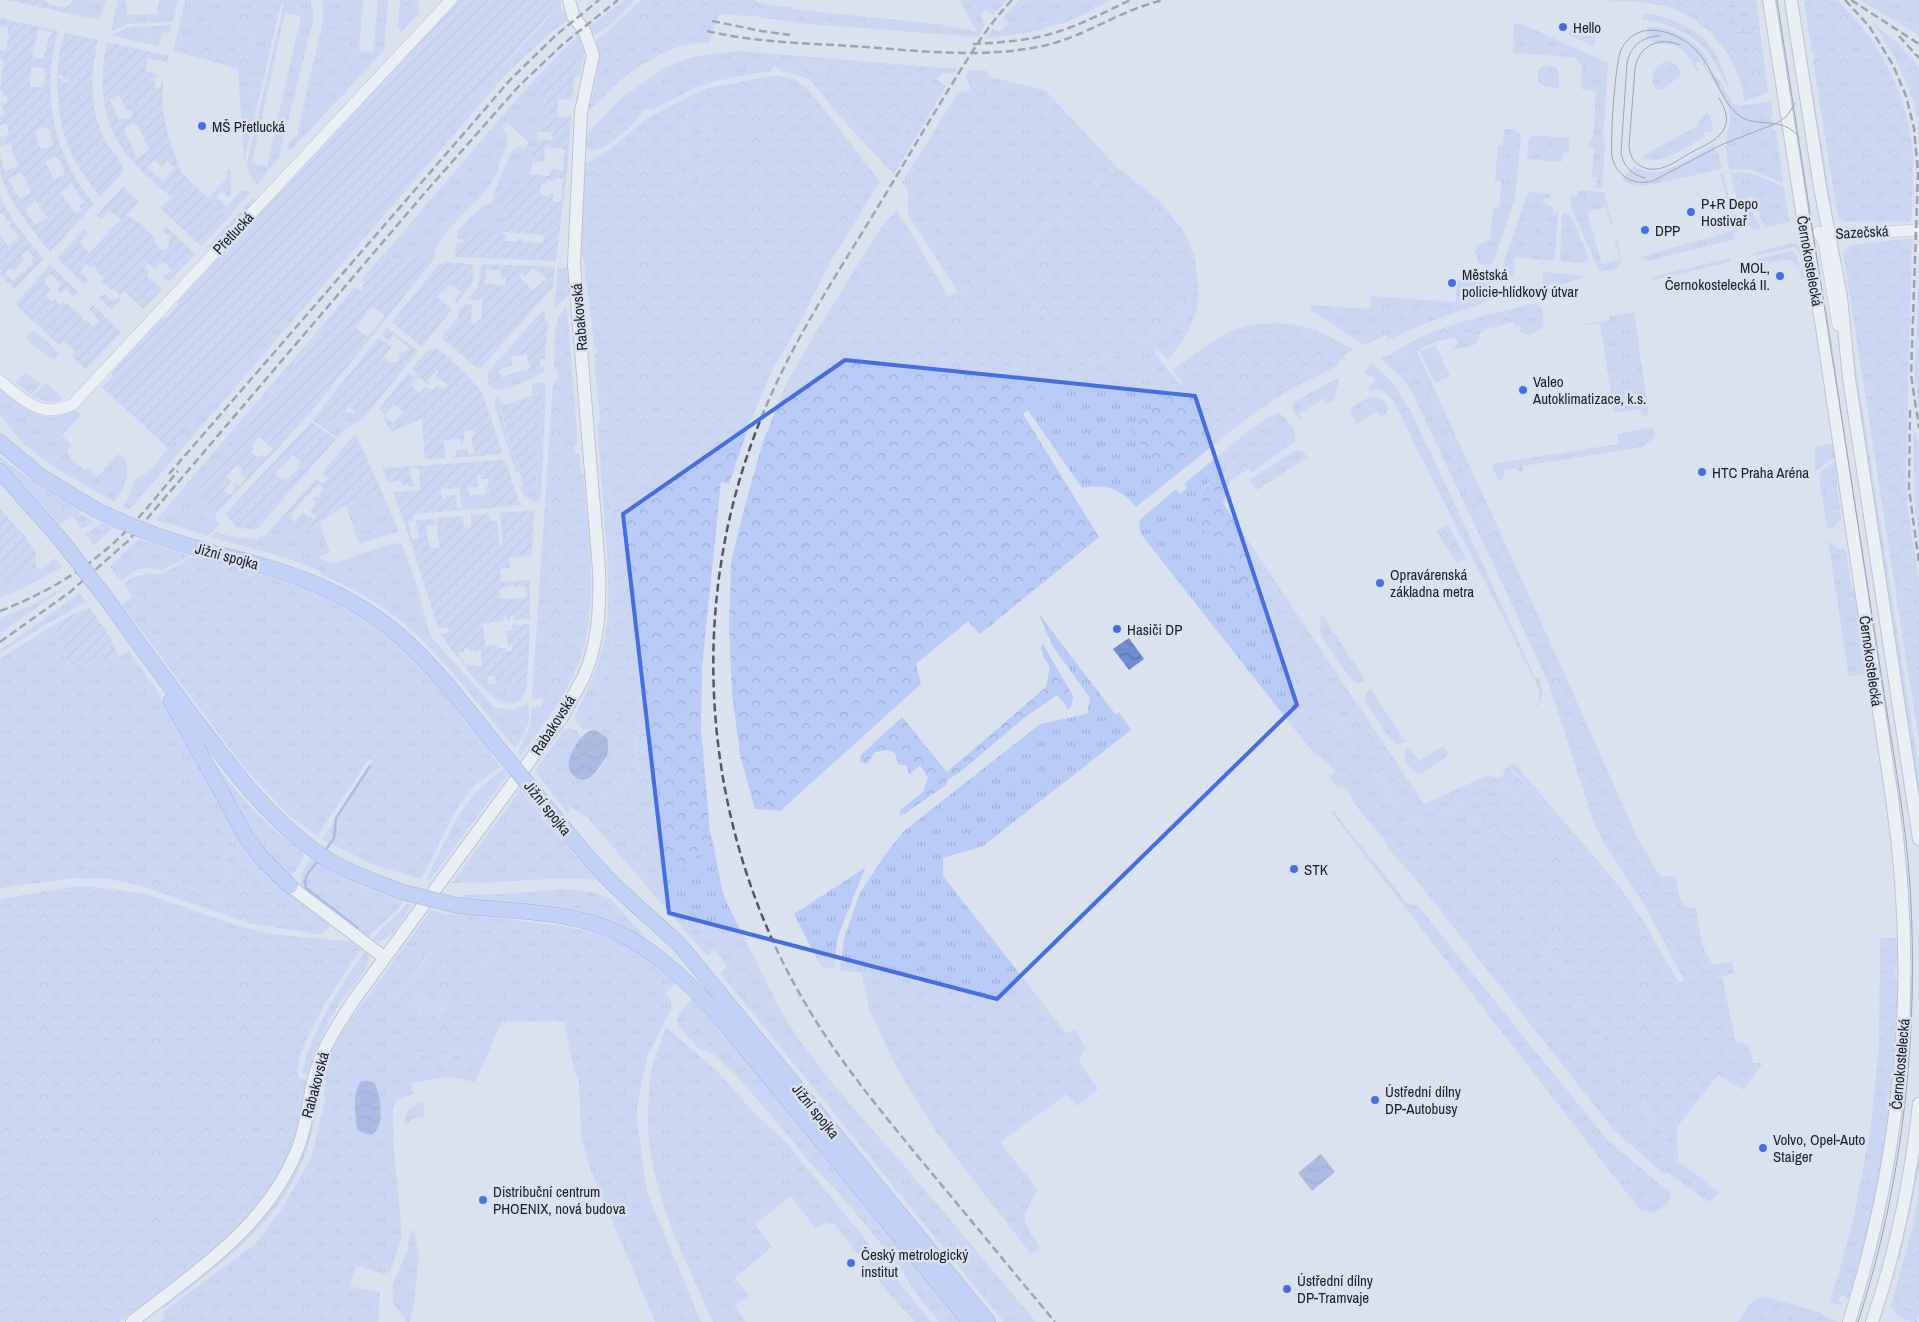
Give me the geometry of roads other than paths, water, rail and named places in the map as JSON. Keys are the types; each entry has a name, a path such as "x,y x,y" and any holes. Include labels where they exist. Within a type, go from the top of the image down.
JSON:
{"highway":[{"name":"Jižní spojka","path":"0,442 40,475 91,506 151,534 210,552 266,566 307,581 347,600 384,623 401,637 432,668 600,870 625,896 670,935 684,950 988,1322"},
{"name":"Jižní spojka","path":"0,471 61,540 249,789 291,832 331,862 402,892 455,904 550,915 591,923 630,938 666,962 715,1011 970,1322"},
{"path":"145,653 244,834 261,857 290,886"}],"main road":[{"name":"Rabakovská","path":"132,1322 246,1230 273,1196 296,1154 305,1123 314,1078 325,1046 356,997 562,717 584,675 592,653 600,600 599,569 574,264 581,112 592,55 584,30 573,16 569,0"},
{"name":"Černokostelecká","path":"1769,0 1814,233 1822,327 1895,822 1904,918 1904,1020 1894,1127 1876,1227 1850,1322"},
{"name":"Černokostelecká","path":"1790,0 1820,187 1814,233 1841,297 1849,378 1919,839"},
{"path":"290,886 385,958"},
{"name":"Černokostelecká","path":"1872,1322 1878,1306 1902,1211 1919,1104"}],"street":[{"name":"Přetlucká","path":"0,381 38,409 57,411 73,404 451,0"},
{"name":"Sazečská","path":"1814,233 1919,230"}],"water":[{"path":"1129,638 1144,659 1129,670 1113,649"},
{"path":"596,730 607,738 606,756 592,776 583,780 579,779 570,771 570,758 574,747 581,737 589,731"},
{"path":"360,1082 374,1083 380,1099 381,1110 378,1128 373,1133 366,1134 357,1129 355,1105 357,1088"},
{"path":"1321,1154 1335,1172 1312,1191 1298,1173"}],"waterway":[{"path":"325,851 334,838 336,818 370,766"},
{"path":"319,860 305,880 306,888 358,928"}],"tram line":[{"path":"1777,0 1897,776 1910,885 1912,995 1910,1051 1905,1106 1887,1215 1874,1269 1858,1322"},
{"path":"1795,103 1787,116 1777,123 1721,145 1653,181 1639,182 1627,178 1618,170 1612,157 1614,102 1621,50 1628,40 1636,34 1646,31 1656,30 1667,33 1687,42 1695,49 1707,64 1725,99 1737,114 1744,119 1752,121 1760,122 1768,123 1776,124 1784,126 1792,130 1799,137"},
{"path":"1645,178 1629,170 1621,153 1627,63 1631,52 1638,43 1654,36 1660,36"},
{"path":"1680,45 1665,42 1651,45 1640,54 1637,61 1629,146 1633,159 1646,168 1659,169 1715,139 1723,132 1726,119 1724,108 1719,98"}],"railway":[{"path":"169,474 511,79 555,36 599,0"},
{"path":"0,642 70,592 128,541 423,195 519,86 562,45 618,0"},
{"path":"1012,0 985,33 947,92 815,311 776,384 755,434 733,505 719,579 713,653 716,727 727,801 746,872 773,942 808,1008 847,1067 905,1141 1055,1322"},
{"path":"973,44 1039,37 1069,28 1131,0"},
{"path":"707,31 742,38 796,43 949,53 998,52 1023,50 1062,41 1134,9 1164,0"},
{"path":"1845,0 1869,26 1893,65 1906,96 1914,128 1918,173 1911,375 1919,428"},
{"path":"1851,0 1919,44"},
{"path":"712,21 790,35"},
{"path":"1899,36 1919,58"},
{"path":"1910,410 1909,489 1919,563"},
{"path":"0,611 54,586 91,561 133,524 178,471"}],"place":[{"name":"Hello","path":"1563,27"},
{"name":"MŠ Přetlucká","path":"202,126"},
{"name":"P+R Depo Hostivař","path":"1691,212"},
{"name":"DPP","path":"1645,230"},
{"name":"MOL, Černokostelecká II.","path":"1780,276"},
{"name":"Městská policie-hlídkový útvar","path":"1452,283"},
{"name":"Valeo Autoklimatizace, k.s.","path":"1523,390"},
{"name":"HTC Praha Aréna","path":"1702,472"},
{"name":"Opravárenská základna metra","path":"1380,583"},
{"name":"Hasiči DP","path":"1117,629"},
{"name":"STK","path":"1294,869"},
{"name":"Ústřední dílny DP-Autobusy","path":"1375,1100"},
{"name":"Volvo, Opel-Auto Staiger","path":"1763,1148"},
{"name":"Distribuční centrum PHOENIX, nová budova","path":"483,1200"},
{"name":"Český metrologický institut","path":"851,1263"},
{"name":"Ústřední dílny DP-Tramvaje","path":"1287,1289"}]}
